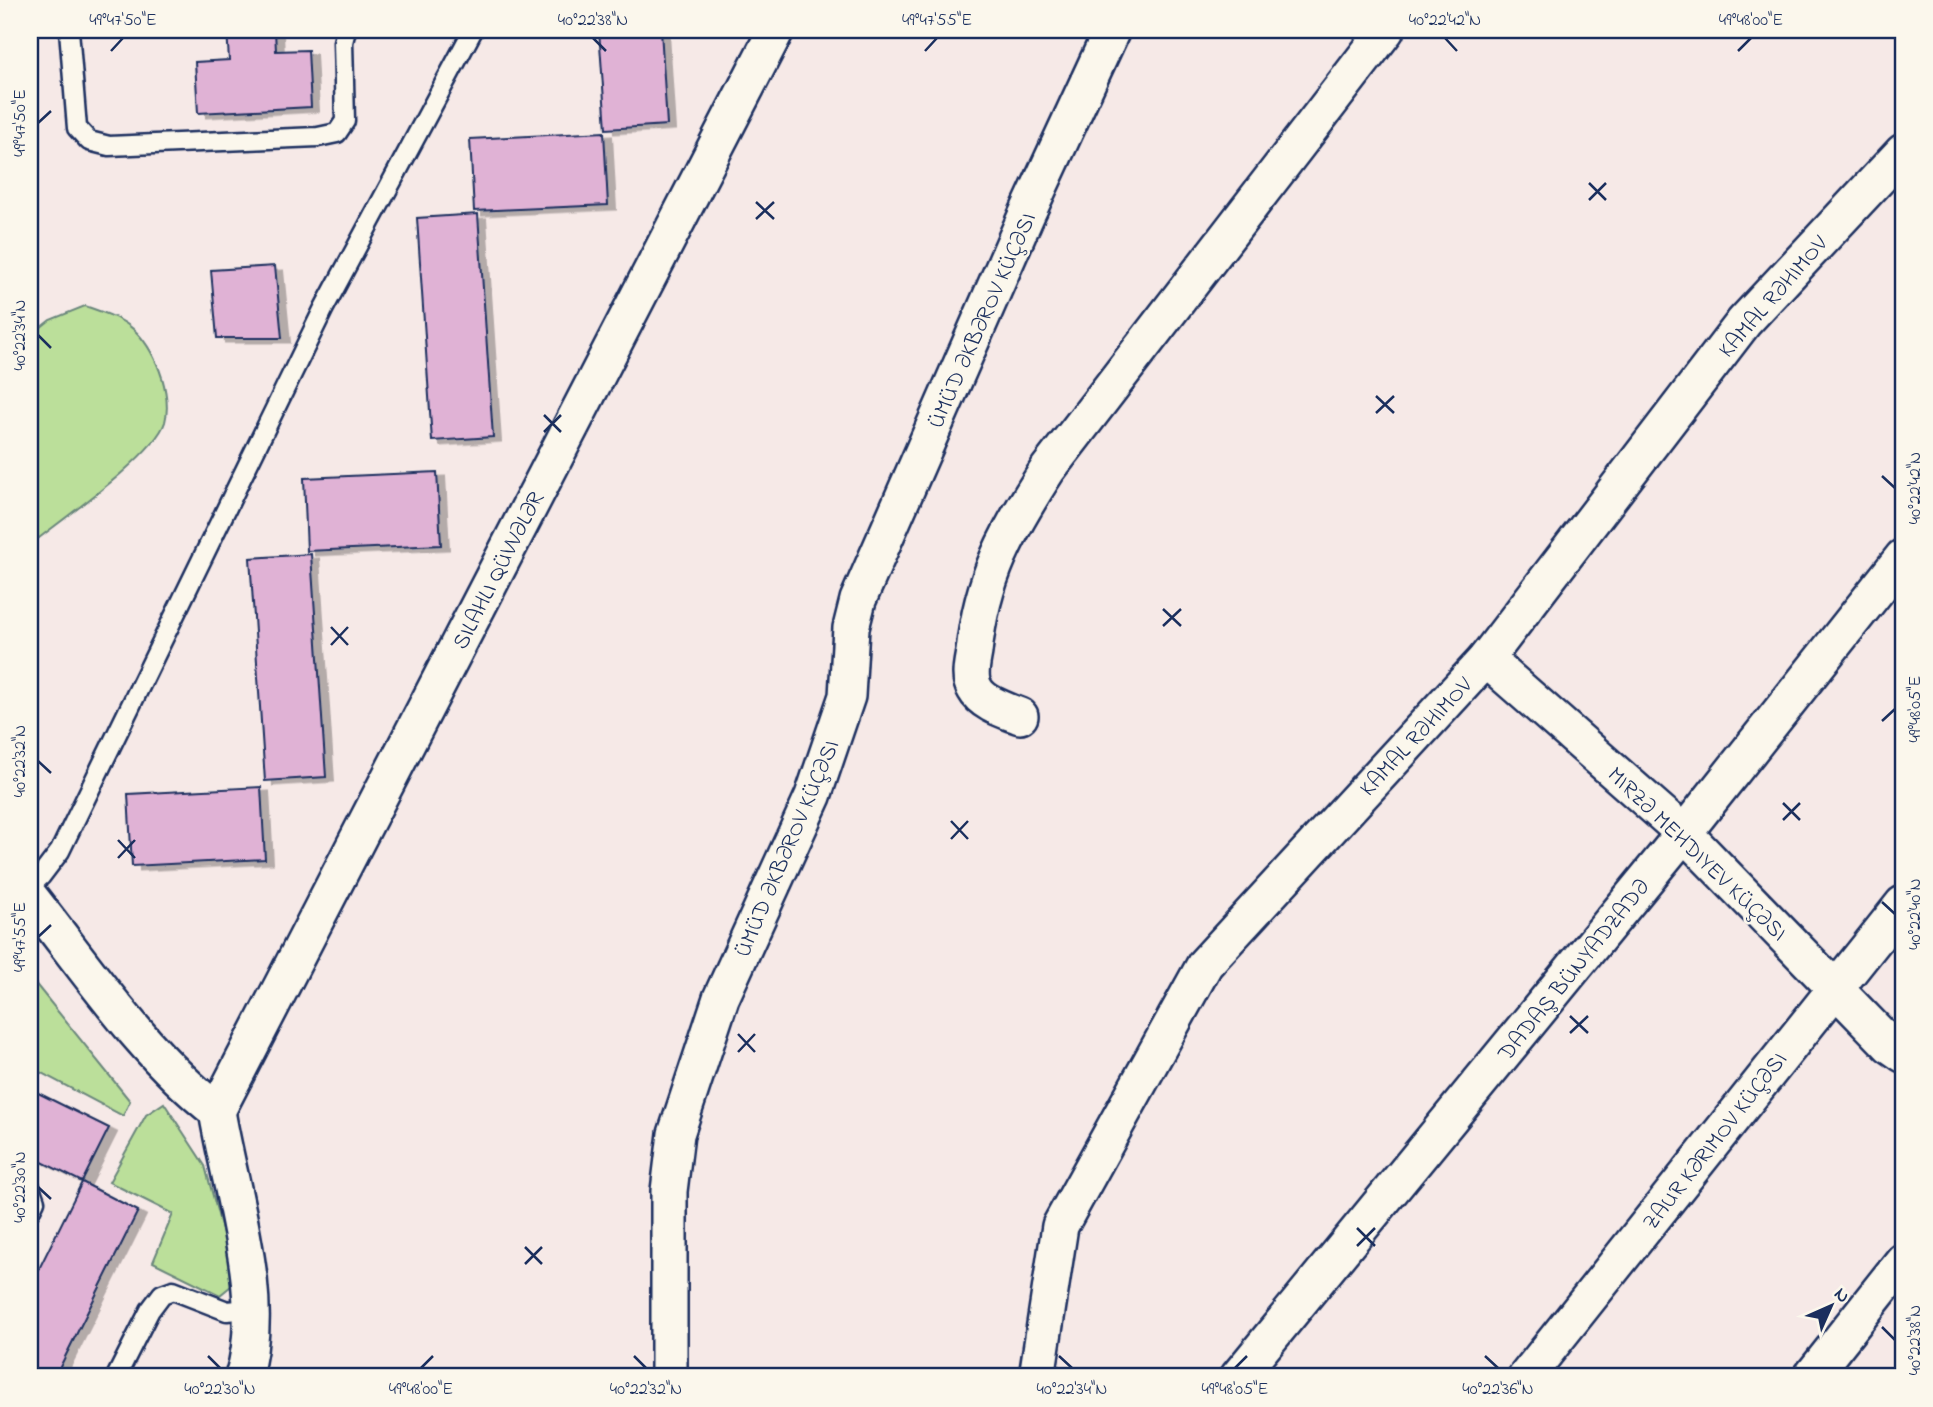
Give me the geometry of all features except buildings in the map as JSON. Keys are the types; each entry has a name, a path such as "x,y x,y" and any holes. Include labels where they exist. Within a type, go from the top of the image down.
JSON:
{"street":[{"path":"243,1377 248,1362 251,1309 243,1239 217,1111 776,30"},
{"name":"ÜMÜD ƏKBƏROV KÜÇƏSI","path":"669,1377 668,1191 676,1134 698,1065 722,998 817,783 847,696 851,628 858,600 1026,216 1112,30"},
{"path":"1020,716 986,701 975,690 971,679 978,618 1007,536 1048,468 1387,30"},
{"name":"KAMAL RƏHIMOV","path":"1037,1377 1060,1226 1205,964 1486,659 1744,322 1903,152"},
{"name":"DADAŞ BÜNYADZADƏ","path":"1238,1377 1684,833 1903,557"},
{"name":"MIRZƏ MEHDIYEV KÜÇƏSI","path":"1486,659 1684,833 1890,1045 1903,1054"},
{"path":"30,897 152,1051 188,1089 217,1111"},
{"name":"ZAUR KƏRIMOV KÜÇƏSI","path":"1526,1377 1903,904"},
{"path":"1811,1377 1903,1261"}],"lane":[{"path":"69,30 77,128 89,141 108,145 337,133 345,121 343,41 346,30"},
{"path":"30,886 60,851 324,308 473,30"},
{"path":"30,1187 35,1201 30,1211"},
{"path":"116,1377 150,1310 162,1294 173,1290 228,1311 251,1309"}],"green space":[{"path":"85,306 110,315 129,326 151,351 167,400 165,422 158,436 126,469 30,545 30,336 50,320"},
{"path":"30,977 130,1101 123,1116 30,1067"},
{"path":"164,1103 205,1166 236,1282 220,1295 153,1262 173,1214 109,1182 146,1115"}]}
